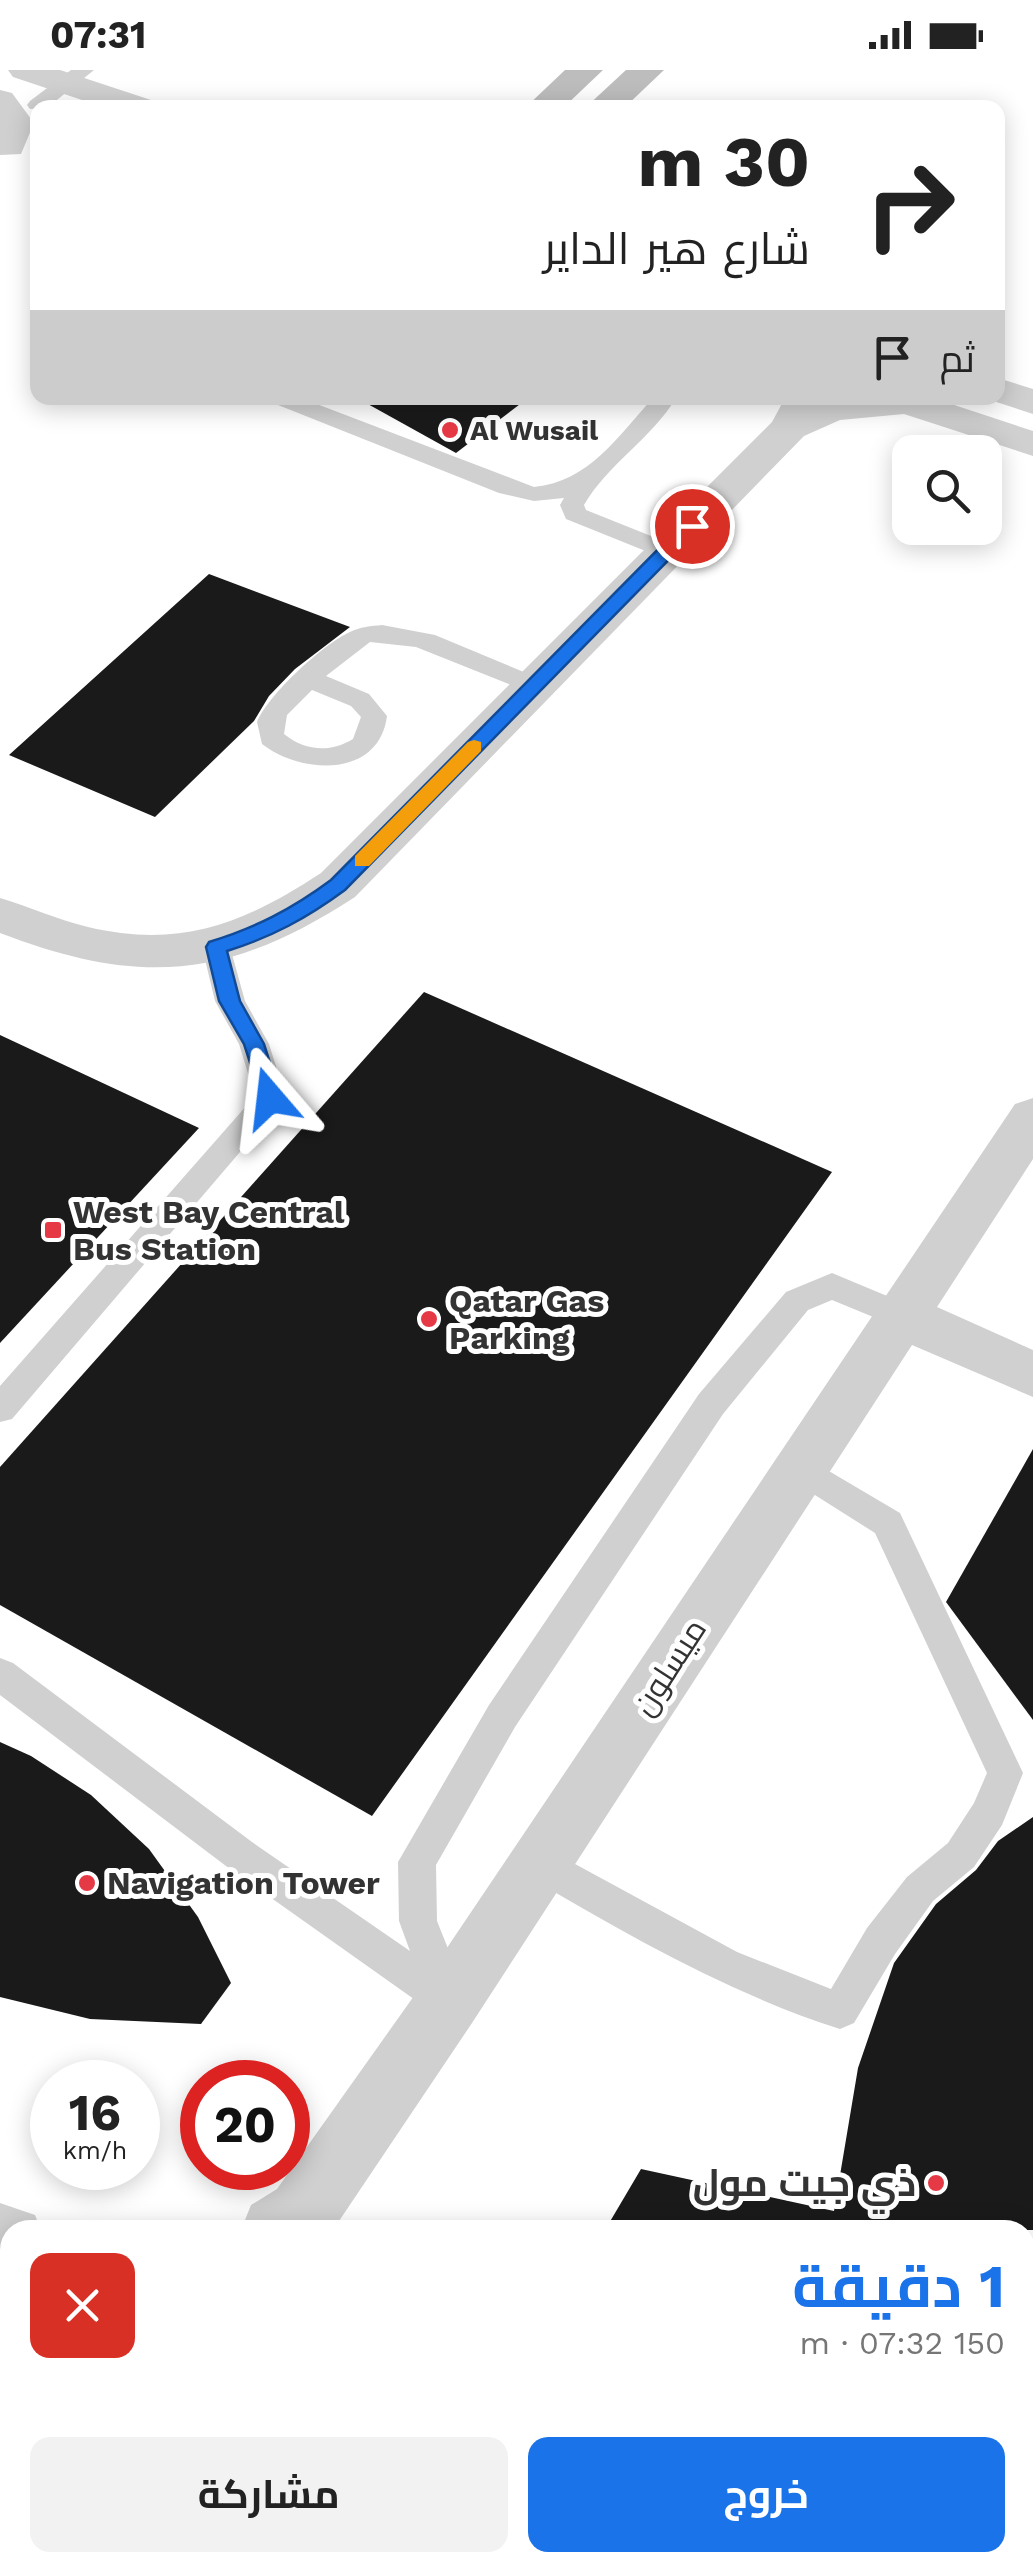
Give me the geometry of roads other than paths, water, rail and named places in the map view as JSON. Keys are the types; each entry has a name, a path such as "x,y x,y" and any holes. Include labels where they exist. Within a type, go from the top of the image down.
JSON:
{"street":[{"path":"25,70 35,100"},
{"path":"551,100 586,70"},
{"path":"611,100 647,70"},
{"path":"0,92 30,108"},
{"path":"0,100 16,123 30,118"},
{"path":"1005,392 1033,402"},
{"path":"0,914 102,950 155,954 216,947 261,933 301,912 338,885 797,412 863,405"},
{"path":"916,405 1033,444"},
{"name":"ميسلون","path":"296,2220 450,2001 900,1316 1024,1146"},
{"path":"900,1316 1033,1374"}],"lane":[{"path":"298,405 520,492 561,494 584,484"},
{"path":"658,405 584,484 572,505 575,514 667,550"},
{"path":"309,679 355,640 392,633 534,686"},
{"path":"0,1409 270,1098 254,1044 230,1001 216,947"},
{"path":"450,2001 418,1921 416,1862 502,1716 711,1404 797,1301 832,1286 900,1316"},
{"path":"540,1864 719,1965 785,1995 840,2010 880,1941 920,1889 960,1854 989,1813 1005,1772 888,1523 800,1468"},
{"path":"0,1674 239,1854 450,2001"}],"place":[{"name":"Al Wusail","path":"450,430"},
{"name":"West Bay Central Bus Station","path":"53,1230"},
{"name":"Qatar Gas Parking","path":"429,1319"},
{"name":"Navigation Tower","path":"87,1883"},
{"name":"ذي جيت مول","path":"936,2183"}]}
